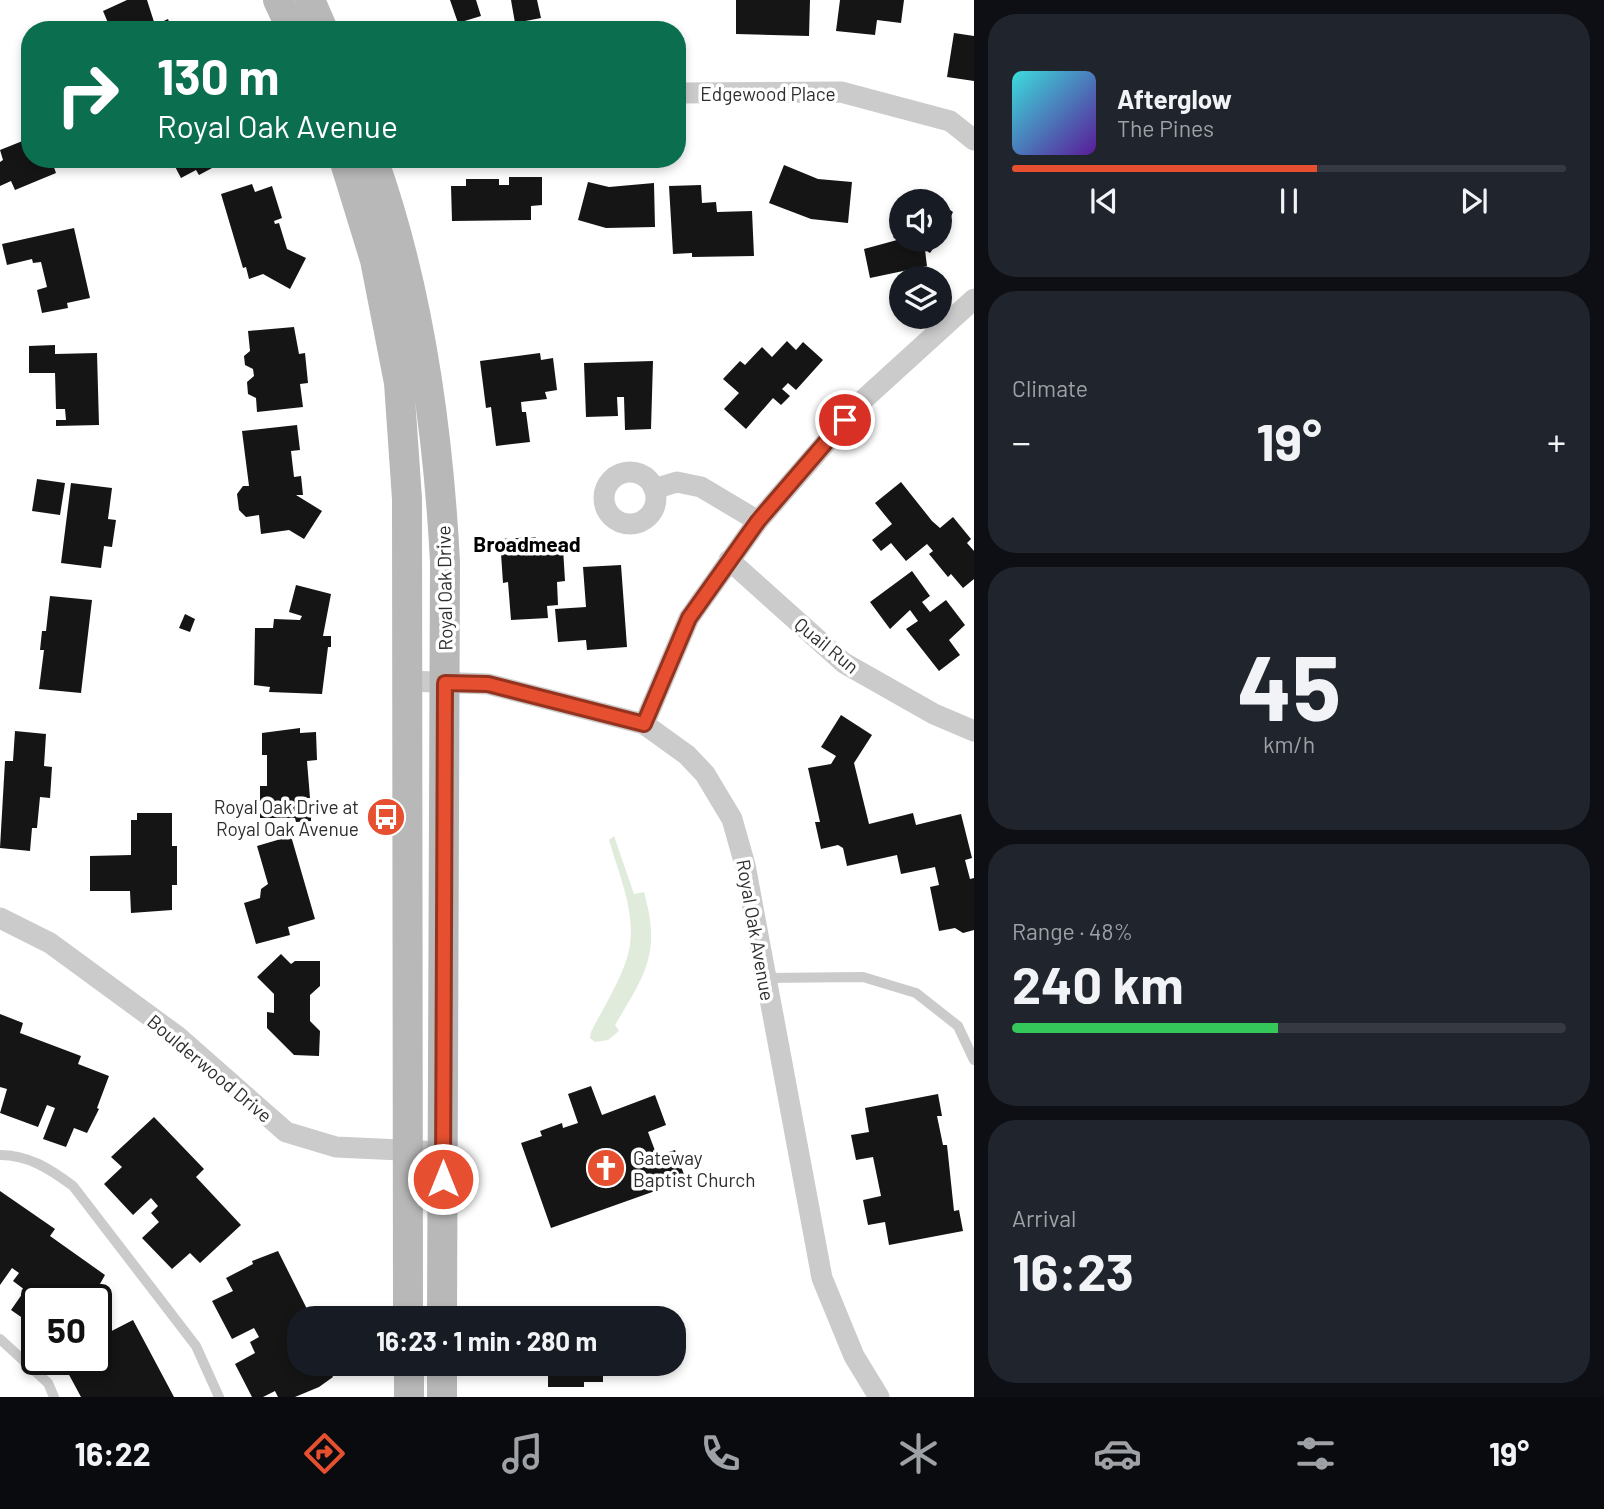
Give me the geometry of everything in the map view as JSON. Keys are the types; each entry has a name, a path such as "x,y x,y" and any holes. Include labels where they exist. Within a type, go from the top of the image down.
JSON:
{"main road":[{"path":"278,0 288,21"},
{"path":"310,0 319,21"},
{"name":"Royal Oak Drive","path":"347,168 375,260 399,383 407,499 408,1306"},
{"name":"Royal Oak Drive","path":"376,168 397,240 421,342 440,466 445,562 442,1306"},
{"path":"409,1376 409,1397"},
{"path":"442,1376 442,1397"}],"street":[{"name":"Edgewood Place","path":"686,93 841,92 950,121 974,140"},
{"path":"644,724 689,618 758,521 863,400 974,299"},
{"path":"654,489 677,482 701,488 758,521"},
{"name":"Quail Run","path":"729,560 844,663 934,714 974,731"},
{"name":"Royal Oak Avenue","path":"408,681 488,684 644,724 687,755 705,775 732,819 745,866 822,1278 854,1356 879,1397"},
{"name":"Boulderwood Drive","path":"0,918 50,943 177,1036 286,1132 336,1147 443,1152"}],"lane":[{"path":"764,978 863,977 916,993 958,1026 974,1060"},
{"path":"0,1155 18,1155 50,1169 73,1186 196,1346 219,1397"},
{"path":"0,1339 48,1383 54,1397"}],"green space":[{"path":"614,836 634,894 644,892 651,931 650,947 642,976 615,1025 619,1031 608,1040 595,1042 590,1038 591,1032 620,977 630,943 627,899 609,840"}],"building":[{"path":"127,0 147,0 154,21 107,21 103,11"},
{"path":"450,0 476,0 481,16 457,21"},
{"path":"511,0 537,0 541,18 515,21"},
{"path":"736,0 810,0 809,36 736,34"},
{"path":"840,0 904,0 901,23 877,20 875,35 836,31"},
{"path":"954,33 974,36 974,81 947,77"},
{"path":"21,142 21,168 54,168 56,173 15,190 11,181 0,186 0,162 3,160 0,150"},
{"path":"784,165 818,179 852,182 848,223 811,219 769,203"},
{"path":"176,168 212,168 199,175 196,170 181,178"},
{"path":"509,177 542,177 542,205 531,206 531,220 452,221 451,186 466,186 466,179 499,179 499,185 509,185"},
{"path":"588,182 609,187 654,183 655,227 606,228 578,220"},
{"path":"252,184 255,192 272,186 282,218 274,221 275,224 279,223 287,249 306,258 290,289 263,274 249,279 246,267 243,268 221,194"},
{"path":"701,185 702,203 716,202 717,212 752,211 754,256 692,257 692,253 673,254 669,186"},
{"path":"74,228 90,298 67,303 68,308 42,313 37,290 47,287 41,262 33,263 32,259 7,265 2,244"},
{"path":"889,242 889,252 925,252 927,266 889,266 889,274 870,278 864,249"},
{"path":"294,327 299,354 305,353 308,383 300,384 303,407 257,412 256,398 248,394 247,382 254,376 253,369 245,365 244,356 250,351 248,331"},
{"path":"787,341 796,350 803,342 823,360 796,390 788,383 782,389 790,396 781,405 773,398 746,429 724,409 739,393 723,379 740,361 745,365 762,347 772,357"},
{"path":"55,345 55,354 97,353 99,425 56,426 56,420 66,420 65,409 56,409 55,373 29,373 29,346"},
{"path":"540,353 541,360 553,358 557,390 545,392 547,399 521,402 522,412 526,412 530,442 496,446 491,407 486,408 480,361"},
{"path":"653,361 651,429 625,430 624,397 617,397 618,416 586,417 584,363"},
{"path":"297,425 300,450 291,451 294,477 301,476 303,495 296,495 322,511 304,539 289,530 261,534 259,515 246,517 239,510 237,494 243,486 249,486 242,431"},
{"path":"37,479 65,483 60,515 32,511"},
{"path":"901,482 940,528 953,517 971,539 967,543 974,551 974,579 963,588 951,574 948,577 929,554 933,551 927,544 906,561 891,543 881,551 872,540 892,524 875,503"},
{"path":"71,483 112,488 108,519 116,520 112,547 104,546 101,568 61,563"},
{"path":"536,537 536,549 548,541 557,549 563,548 565,581 557,582 558,605 547,606 548,618 511,620 508,582 503,583 500,539"},
{"path":"621,565 627,647 587,650 586,640 558,642 555,609 586,607 583,567"},
{"path":"912,571 930,596 922,602 930,612 946,600 965,625 949,640 960,655 939,671 906,629 918,621 910,610 890,629 870,602"},
{"path":"296,585 331,594 323,636 331,636 331,647 328,647 322,694 269,692 270,687 254,685 255,628 273,628 274,619 300,620 302,616 289,612"},
{"path":"50,596 92,600 81,693 39,689 44,650 40,650 42,631 46,631"},
{"path":"185,614 195,619 190,632 179,628"},
{"path":"841,715 872,735 854,763 869,824 913,813 916,825 961,814 972,858 965,860 970,879 974,878 974,930 963,933 955,928 939,931 930,887 939,885 935,867 901,874 897,855 847,866 843,848 838,845 821,849 815,822 820,822 808,768 831,764 836,756 821,747"},
{"path":"300,728 300,733 316,732 317,760 307,761 310,798 307,798 307,806 311,806 311,821 260,818 260,786 267,786 267,755 262,755 262,733"},
{"path":"15,731 46,734 44,766 52,767 50,798 40,797 37,828 32,828 30,851 0,848 5,761 13,761"},
{"path":"137,813 172,813 172,846 177,846 177,885 172,885 172,910 131,913 130,891 90,891 90,856 131,855 131,820 137,820"},
{"path":"291,836 315,919 288,927 290,935 256,944 244,903 260,898 261,889 268,884 257,846"},
{"path":"281,954 291,964 295,961 320,961 320,986 310,995 310,1021 320,1031 319,1056 294,1055 267,1028 267,1012 274,1013 274,994 257,977"},
{"path":"0,1014 23,1023 20,1033 81,1056 78,1064 109,1076 97,1108 99,1109 87,1133 74,1128 66,1147 43,1139 55,1108 47,1105 38,1127 0,1113 7,1089 0,1087"},
{"name":"Gateway Baptist Church","path":"591,1086 602,1115 655,1095 666,1125 648,1132 657,1156 675,1150 686,1180 551,1228 521,1143 542,1136 540,1131 562,1123 563,1128 578,1123 568,1094"},
{"path":"938,1094 942,1116 937,1116 943,1145 947,1145 954,1211 959,1210 963,1231 889,1245 885,1222 868,1225 863,1200 881,1196 873,1157 856,1160 851,1135 869,1132 865,1108"},
{"path":"154,1117 204,1169 196,1177 241,1225 200,1263 190,1253 172,1269 142,1238 159,1222 151,1213 158,1206 151,1198 133,1215 104,1184 122,1167 111,1157"},
{"path":"0,1191 55,1229 50,1236 105,1275 100,1284 21,1284 21,1287 13,1281 19,1273 12,1268 0,1285"},
{"path":"278,1251 306,1306 287,1306 287,1376 332,1376 319,1387 295,1397 278,1397 275,1391 263,1397 252,1397 235,1364 255,1353 250,1342 259,1337 254,1328 232,1339 212,1301 233,1291 226,1278 253,1264 252,1261"},
{"path":"21,1296 21,1317 11,1310"},
{"path":"133,1320 174,1397 81,1397 69,1375 112,1375 112,1331"},
{"path":"548,1376 603,1376 603,1382 584,1382 584,1387 548,1387"}],"place":[{"name":"Royal Oak Drive at Royal Oak Avenue","path":"386,817"},
{"name":"Gateway Baptist Church","path":"606,1168"}],"district":[{"name":"Broadmead","path":"527,543"}],"route":[{"path":"443,1179 445,683 488,684 644,724 689,618 758,521 845,420"}]}
